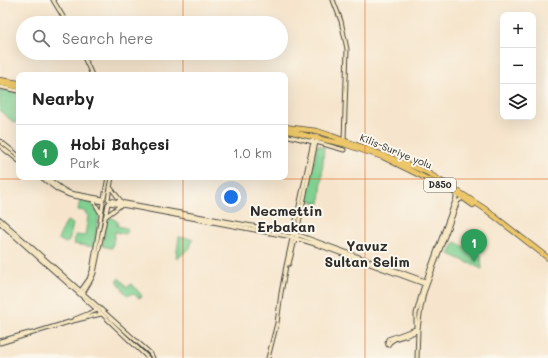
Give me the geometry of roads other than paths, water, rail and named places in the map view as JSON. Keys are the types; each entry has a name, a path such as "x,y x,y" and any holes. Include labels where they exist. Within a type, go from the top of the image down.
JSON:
{"highway":[{"path":"0,80 16,83"},
{"path":"0,83 16,86"},
{"name":"Kilis-Suriye yolu","path":"288,126 317,131 400,161 428,173 485,209 548,258"},
{"name":"D850","path":"288,131 315,139 344,144 413,171 456,193 506,228 548,262"},
{"path":"315,139 320,134 317,131"}],"street":[{"path":"53,0 63,16"},
{"path":"333,0 341,22 347,49 344,140"},
{"path":"85,60 91,72"},
{"path":"0,88 16,91"},
{"path":"288,135 315,139 344,150"},
{"path":"268,358 278,323 281,293 315,139"},
{"path":"0,141 16,154"},
{"path":"0,146 16,159"},
{"path":"45,180 58,190 69,195 93,200 122,203 294,235 426,283"},
{"path":"50,180 70,193 106,201"},
{"path":"81,294 92,278 95,269 105,217 108,180"},
{"path":"81,294 92,271 101,214 111,180"},
{"path":"110,187 122,203"},
{"path":"426,283 456,198 456,193"},
{"path":"417,358 418,304 458,201 463,198"},
{"path":"93,200 101,214"},
{"path":"105,217 122,203"},
{"path":"0,219 148,358"},
{"path":"0,223 150,353 153,358"},
{"path":"0,342 79,318 97,310"},
{"path":"0,342 101,314"},
{"path":"417,328 415,333 391,341 388,345 388,339 417,328"}],"place":[{"name":"Hobi Bahçesi","path":"474,262"}],"district":[{"name":"Necmettin Erbakan","path":"286,220"},
{"name":"Yavuz Sultan Selim","path":"367,254"}]}
